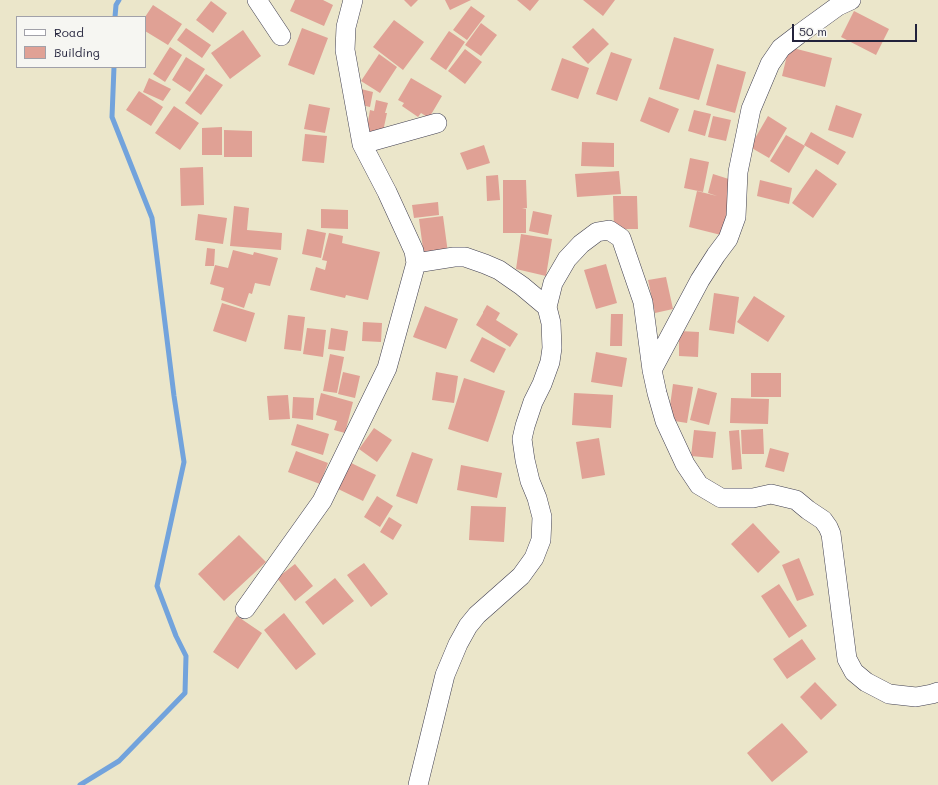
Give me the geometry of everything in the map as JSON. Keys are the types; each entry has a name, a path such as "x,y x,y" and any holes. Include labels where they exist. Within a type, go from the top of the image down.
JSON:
{"street":[{"path":"257,0 281,36"},
{"path":"245,609 322,501 387,368 416,263 414,251 387,192 362,144 345,50 346,27 353,0"},
{"path":"652,370 700,280 728,238 736,217 738,172 751,109 770,64 781,48 838,6 852,0"},
{"path":"362,144 437,123"},
{"path":"418,785 445,675 458,644 468,626 477,615 521,576 534,558 541,540 542,517 537,498 530,481 522,439 533,402 542,384 550,362 552,335 547,307 553,282 566,259 581,244 597,232 609,230 621,238 643,302 652,370 665,421 685,464 699,485 721,498 753,498 771,494 796,500 822,520 828,527 831,534 847,659 854,672 866,682 889,694 916,697 938,692"},
{"path":"416,263 454,257 465,257 500,270 547,307"}],"building":[{"path":"295,0 323,0 333,5 324,26 290,11"},
{"path":"404,0 418,0 411,7"},
{"path":"445,0 471,0 450,10"},
{"path":"517,0 539,0 530,11"},
{"path":"583,0 615,0 603,16"},
{"path":"211,1 227,13 213,33 196,20"},
{"path":"153,5 182,24 168,45 146,32 146,16"},
{"path":"471,6 485,16 467,40 453,30"},
{"path":"854,11 889,29 876,55 841,37"},
{"path":"394,20 424,42 403,70 373,47"},
{"path":"481,23 497,35 481,56 465,45"},
{"path":"186,28 211,45 202,58 177,40"},
{"path":"302,28 328,38 314,75 288,65"},
{"path":"593,28 609,44 588,64 572,47"},
{"path":"243,30 261,56 230,79 211,53"},
{"path":"449,31 465,42 446,70 430,59"},
{"path":"674,37 714,49 699,100 659,89"},
{"path":"170,47 182,55 165,82 153,74"},
{"path":"789,47 832,58 825,87 782,76"},
{"path":"465,49 482,62 465,84 448,71"},
{"path":"611,52 632,59 617,101 596,94"},
{"path":"379,54 397,67 380,93 361,81"},
{"path":"186,57 205,69 190,92 172,80"},
{"path":"562,58 589,68 578,99 551,90"},
{"path":"717,64 746,72 735,113 706,105"},
{"path":"206,74 223,85 201,115 185,103"},
{"path":"149,78 171,89 163,101 143,92"},
{"path":"411,78 442,96 429,118 421,113 418,117 402,106 404,103 398,100"},
{"path":"361,89 373,92 370,107 357,104"},
{"path":"139,91 163,107 151,126 126,110"},
{"path":"649,97 679,109 669,133 640,121"},
{"path":"376,100 388,103 382,136 366,133 370,110 374,111"},
{"path":"309,104 330,108 325,133 304,129"},
{"path":"836,105 862,114 853,138 828,130"},
{"path":"174,106 199,123 180,150 155,133"},
{"path":"694,110 711,114 705,136 688,131"},
{"path":"713,116 731,120 726,141 708,137"},
{"path":"768,116 787,128 769,158 750,147"},
{"path":"222,127 222,155 202,155 202,128"},
{"path":"224,130 252,131 252,157 224,157"},
{"path":"811,132 846,152 838,165 804,145"},
{"path":"305,134 327,136 324,163 302,161"},
{"path":"786,135 805,146 789,173 770,161"},
{"path":"582,142 614,143 614,167 581,166"},
{"path":"484,145 490,163 467,170 460,153"},
{"path":"690,158 709,162 703,192 684,188"},
{"path":"203,167 204,205 181,206 180,168"},
{"path":"816,169 837,184 813,218 792,203"},
{"path":"619,171 621,194 577,197 575,174"},
{"path":"713,174 735,181 721,235 689,227 697,191 717,196 708,193"},
{"path":"498,175 500,200 487,201 486,176"},
{"path":"503,180 526,180 527,208 522,209 526,209 526,233 503,233"},
{"path":"760,180 792,188 789,204 757,196"},
{"path":"613,196 637,196 638,229 614,229"},
{"path":"438,202 439,215 414,218 412,205"},
{"path":"234,206 249,208 247,230 282,233 281,250 230,246"},
{"path":"321,209 348,210 348,229 321,228"},
{"path":"533,211 552,215 548,235 529,231"},
{"path":"198,214 227,218 223,244 195,240"},
{"path":"443,216 448,253 424,256 419,219"},
{"path":"307,229 326,233 321,258 302,254"},
{"path":"329,233 343,236 342,243 380,252 368,300 346,295 345,298 310,290 316,267 325,270 327,261 322,260"},
{"path":"521,234 552,239 546,276 516,269"},
{"path":"207,248 215,249 214,266 205,266"},
{"path":"233,250 253,255 254,252 278,258 270,286 255,283 252,294 249,293 244,308 221,300 224,288 210,284 215,265 228,268"},
{"path":"606,264 617,303 596,309 584,270"},
{"path":"666,277 673,309 655,313 648,280"},
{"path":"714,293 739,297 734,334 709,330"},
{"path":"754,296 785,316 768,342 737,322"},
{"path":"222,303 255,313 246,342 213,331"},
{"path":"487,305 500,313 496,320 518,334 510,347 476,325"},
{"path":"425,306 458,319 446,349 413,337"},
{"path":"611,314 623,314 622,346 610,346"},
{"path":"288,315 305,317 301,351 284,349"},
{"path":"363,322 382,323 381,342 362,341"},
{"path":"307,328 326,330 323,357 303,354"},
{"path":"331,328 348,331 345,351 328,349"},
{"path":"679,331 699,332 698,357 679,356"},
{"path":"482,337 506,349 494,373 470,361"},
{"path":"596,352 627,358 622,387 591,382"},
{"path":"330,354 344,357 337,393 323,391"},
{"path":"343,372 360,376 355,398 338,394"},
{"path":"436,372 458,376 454,403 432,400"},
{"path":"751,373 781,373 781,397 751,397"},
{"path":"464,378 505,391 488,442 448,429"},
{"path":"673,384 693,387 687,423 668,420"},
{"path":"698,388 717,393 709,425 690,420"},
{"path":"321,393 353,402 345,433 334,430 337,421 316,415"},
{"path":"574,393 613,395 611,428 572,425"},
{"path":"288,395 290,419 269,420 267,396"},
{"path":"293,397 314,398 313,420 292,418"},
{"path":"731,398 769,399 768,424 730,423"},
{"path":"297,424 329,434 323,455 291,445"},
{"path":"374,428 392,440 377,462 359,449"},
{"path":"763,429 764,454 742,454 741,430"},
{"path":"694,430 716,432 713,458 691,456"},
{"path":"739,430 742,469 732,470 729,431"},
{"path":"599,438 605,475 582,479 576,442"},
{"path":"770,448 789,453 784,472 765,467"},
{"path":"296,451 328,463 320,484 288,472"},
{"path":"412,452 433,459 417,504 396,496"},
{"path":"347,461 376,475 363,501 334,487"},
{"path":"461,465 502,473 497,498 457,490"},
{"path":"377,496 393,506 380,527 364,517"},
{"path":"471,506 506,507 504,542 469,540"},
{"path":"389,517 402,525 393,540 380,532"},
{"path":"753,523 780,552 758,573 731,544"},
{"path":"239,535 266,562 224,601 198,574"},
{"path":"799,558 814,595 797,601 782,565"},
{"path":"364,563 388,594 371,607 347,575"},
{"path":"295,564 313,586 295,601 277,578"},
{"path":"335,578 354,601 323,625 305,602"},
{"path":"779,584 807,626 789,638 761,596"},
{"path":"284,613 316,654 296,670 264,630"},
{"path":"237,616 262,633 238,669 213,652"},
{"path":"802,639 816,659 787,679 773,659"},
{"path":"815,682 837,705 821,720 800,697"},
{"path":"782,723 808,752 772,782 747,753"}],"waterway":[{"path":"115,16 116,5 119,0"},
{"path":"80,785 119,761 185,693 186,656 176,636 157,586 184,462 174,396 152,218 112,117 114,68"}]}
